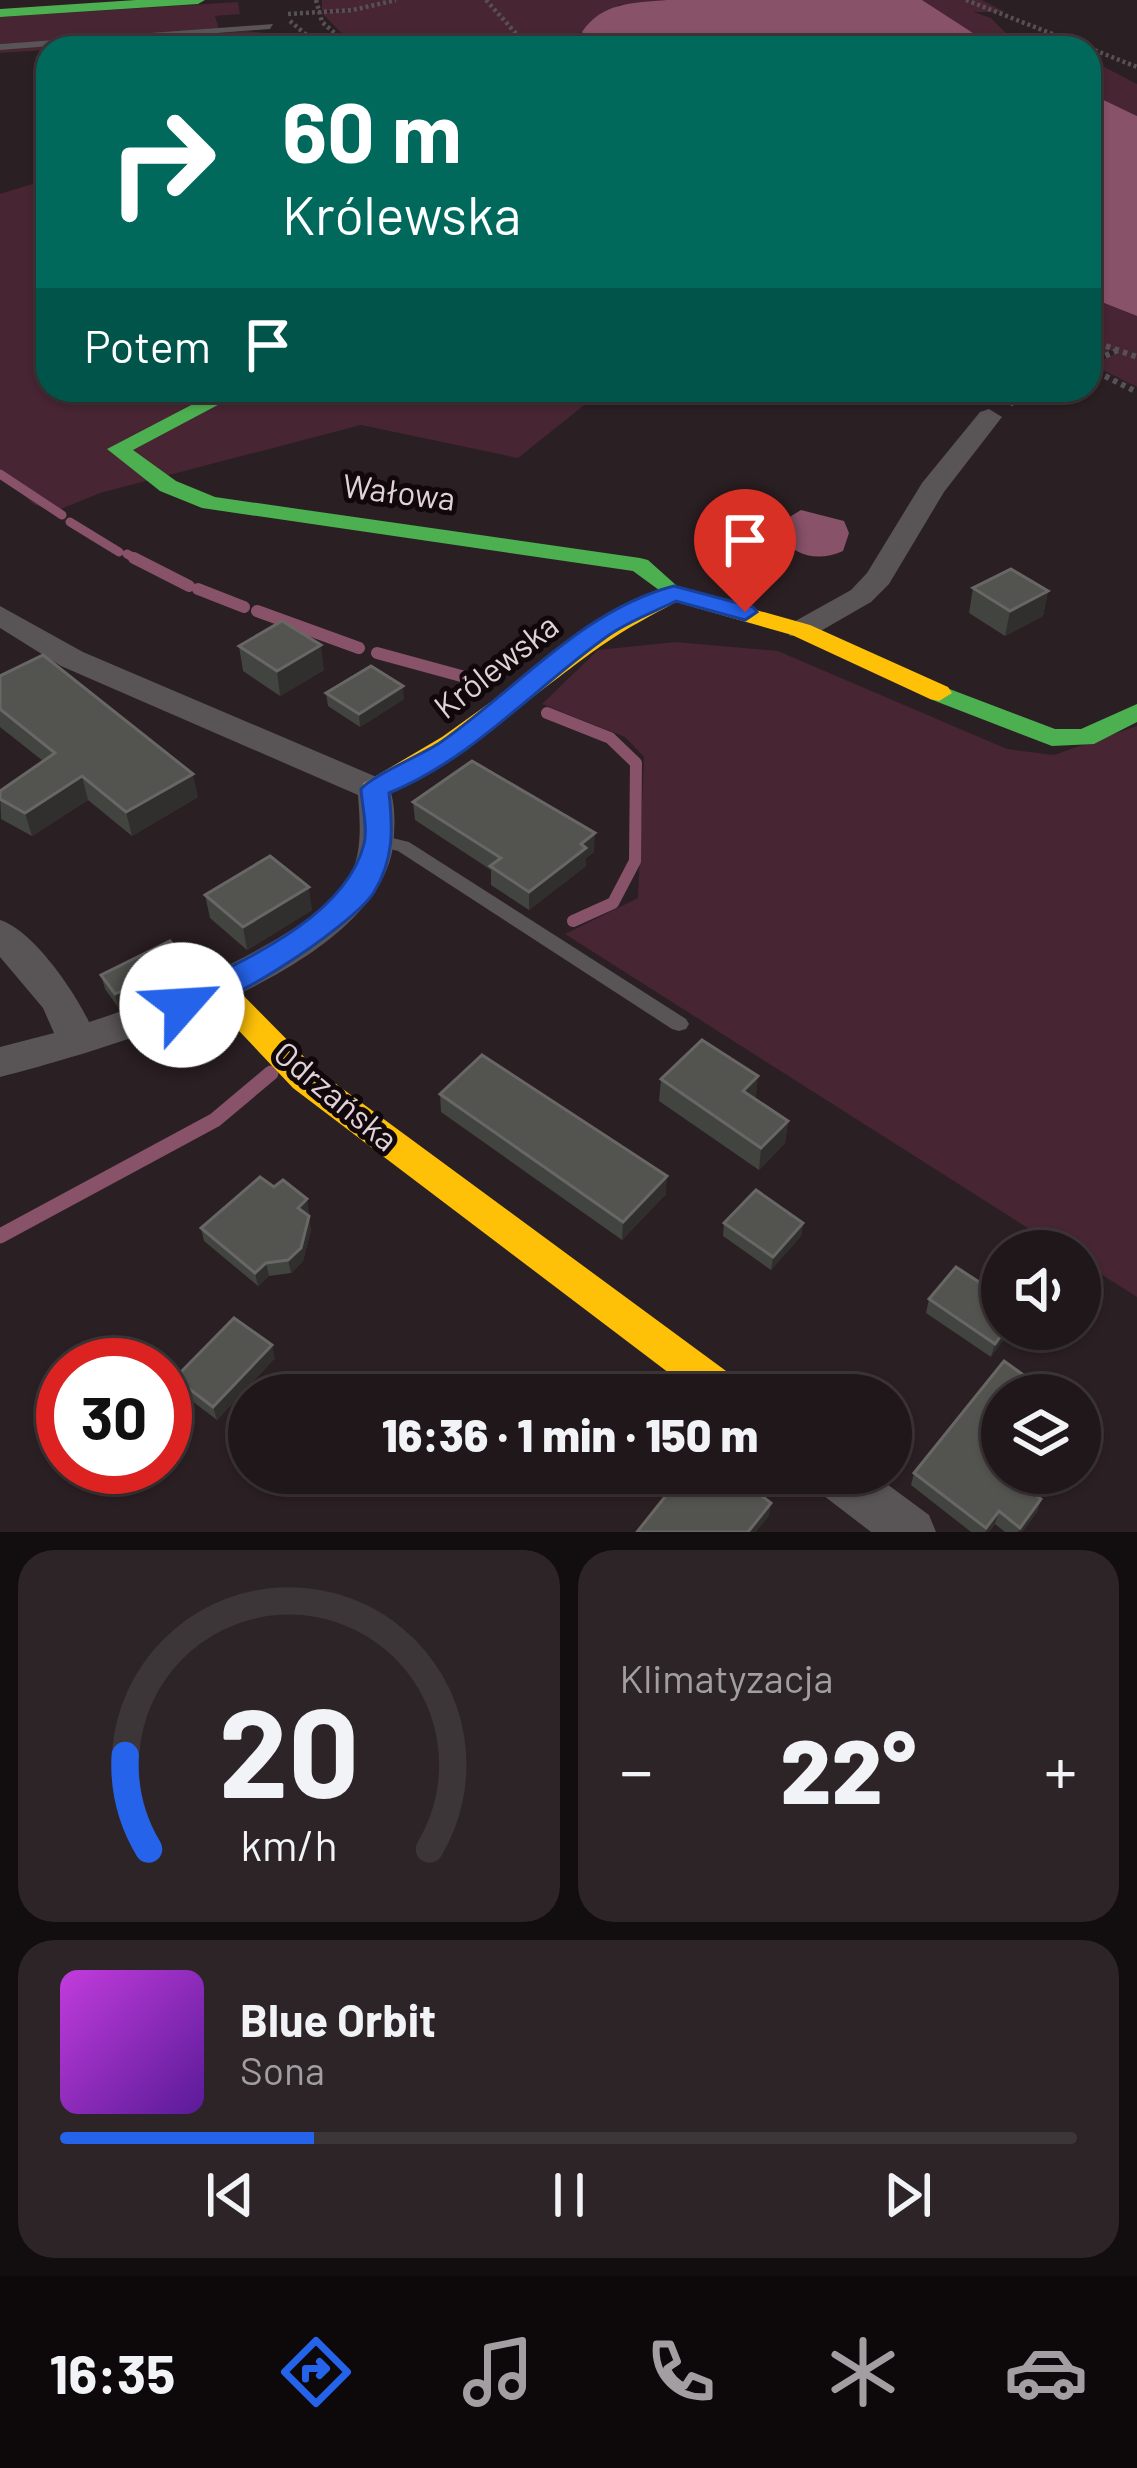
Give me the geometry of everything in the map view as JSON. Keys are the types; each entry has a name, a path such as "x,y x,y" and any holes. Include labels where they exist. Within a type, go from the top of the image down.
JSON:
{"street":[{"path":"0,13 198,0"},
{"name":"Wałowa","path":"212,402 118,449 167,486 210,503 640,565 674,593"},
{"path":"800,630 840,610 879,578 932,489 989,417"},
{"path":"674,593 800,630 979,711 1052,737 1085,738 1137,712"},
{"name":"Królewska","path":"374,789 412,773 453,747 603,627 674,593"},
{"path":"0,615 71,659 374,789 380,841 361,888 325,922 218,988 146,1021 0,1062"},
{"path":"0,932 73,1023 76,1042"},
{"name":"Odrzańska","path":"218,988 305,1079 700,1374"},
{"path":"860,1494 911,1532"}],"lane":[{"path":"135,36 270,26"},
{"path":"0,46 36,43"},
{"path":"380,841 403,846 679,1024"}],"path":[{"path":"316,0 317,11 341,36"},
{"path":"309,36 288,17 396,0"},
{"path":"486,0 518,36"},
{"path":"966,0 1058,36"},
{"path":"1101,53 1137,67"},
{"path":"1101,344 1137,357"},
{"path":"1101,359 1118,350"},
{"path":"1101,372 1137,392"}],"shaded area":[{"path":"322,0 667,0 618,5 600,36 344,36 322,13 352,10 322,11"},
{"path":"922,0 982,0 1005,12 973,12 991,18 1009,36 975,36"},
{"path":"922,0 978,36 586,36 582,32 609,9 630,4"},
{"path":"238,2 240,14 215,16 219,29 36,36 36,42 0,44 0,17"},
{"path":"247,31 297,36 178,36"},
{"path":"36,46 36,51 0,53 0,49"},
{"path":"1101,65 1137,84 1137,116 1101,99"},
{"path":"1101,99 1137,116 1137,316 1101,302"},
{"path":"36,183 36,402 588,402 518,458 361,425 100,493 56,511 35,505 0,474 0,194"},
{"path":"1101,302 1137,316 1137,387 1101,369 1101,361 1116,353 1101,354"},
{"path":"801,510 844,521 849,533 843,551 808,555 785,542 778,534 783,521"},
{"path":"675,642 778,651 1007,749 1054,755 1137,726 1137,1297 1101,1274 1101,1230 1031,1230 565,934 638,898 644,757 625,737 542,704 598,650"}],"building":[{"path":"1011,569 1048,591 1010,611 973,588"},
{"path":"282,621 321,645 277,671 239,646"},
{"path":"43,655 193,774 126,812 82,776 25,813 0,799 0,791 55,753 0,709 0,676"},
{"path":"371,666 403,686 359,714 326,693"},
{"path":"472,761 595,833 581,844 586,848 529,892 490,866 501,858 413,802"},
{"path":"270,856 309,887 243,927 205,895"},
{"path":"170,941 188,964 115,994 101,975"},
{"path":"702,1040 758,1076 743,1091 788,1121 761,1148 661,1079"},
{"path":"482,1055 667,1176 623,1222 440,1094"},
{"path":"260,1177 274,1187 283,1180 307,1199 298,1208 309,1216 301,1248 288,1260 266,1263 255,1273 201,1228"},
{"path":"756,1190 803,1223 773,1257 724,1223"},
{"path":"956,1267 981,1283 981,1334 929,1299"},
{"path":"234,1318 272,1345 244,1374 228,1374 228,1391 213,1407 192,1391 192,1361"},
{"path":"1004,1361 1022,1374 994,1374"},
{"path":"981,1390 981,1494 1034,1494 1041,1499 1020,1528 999,1511 986,1528 914,1473"},
{"path":"667,1494 759,1494 771,1503 748,1532 637,1532"}],"waterway":[{"path":"0,474 62,515"},
{"path":"70,522 119,552"},
{"path":"127,554 140,561"},
{"path":"134,558 189,586"},
{"path":"198,589 244,607"},
{"path":"257,611 359,648"},
{"path":"377,653 487,683"},
{"path":"547,713 610,738 636,763 635,861 613,903 573,921"},
{"path":"0,1236 215,1120 271,1073"}],"traffic: fast":[{"path":"0,13 198,0"},
{"path":"212,402 118,449 168,486 210,503 640,565 674,594"},
{"path":"939,693 1052,737 1085,738 1137,712"}],"traffic: slow":[{"path":"374,789 451,743 596,638 674,594 801,630 939,693"},
{"path":"218,989 305,1079 700,1374"}],"route":[{"path":"182,1005 273,958 325,922 361,888 380,841 374,789 412,773 453,747 603,627 674,593 745,612"}]}
